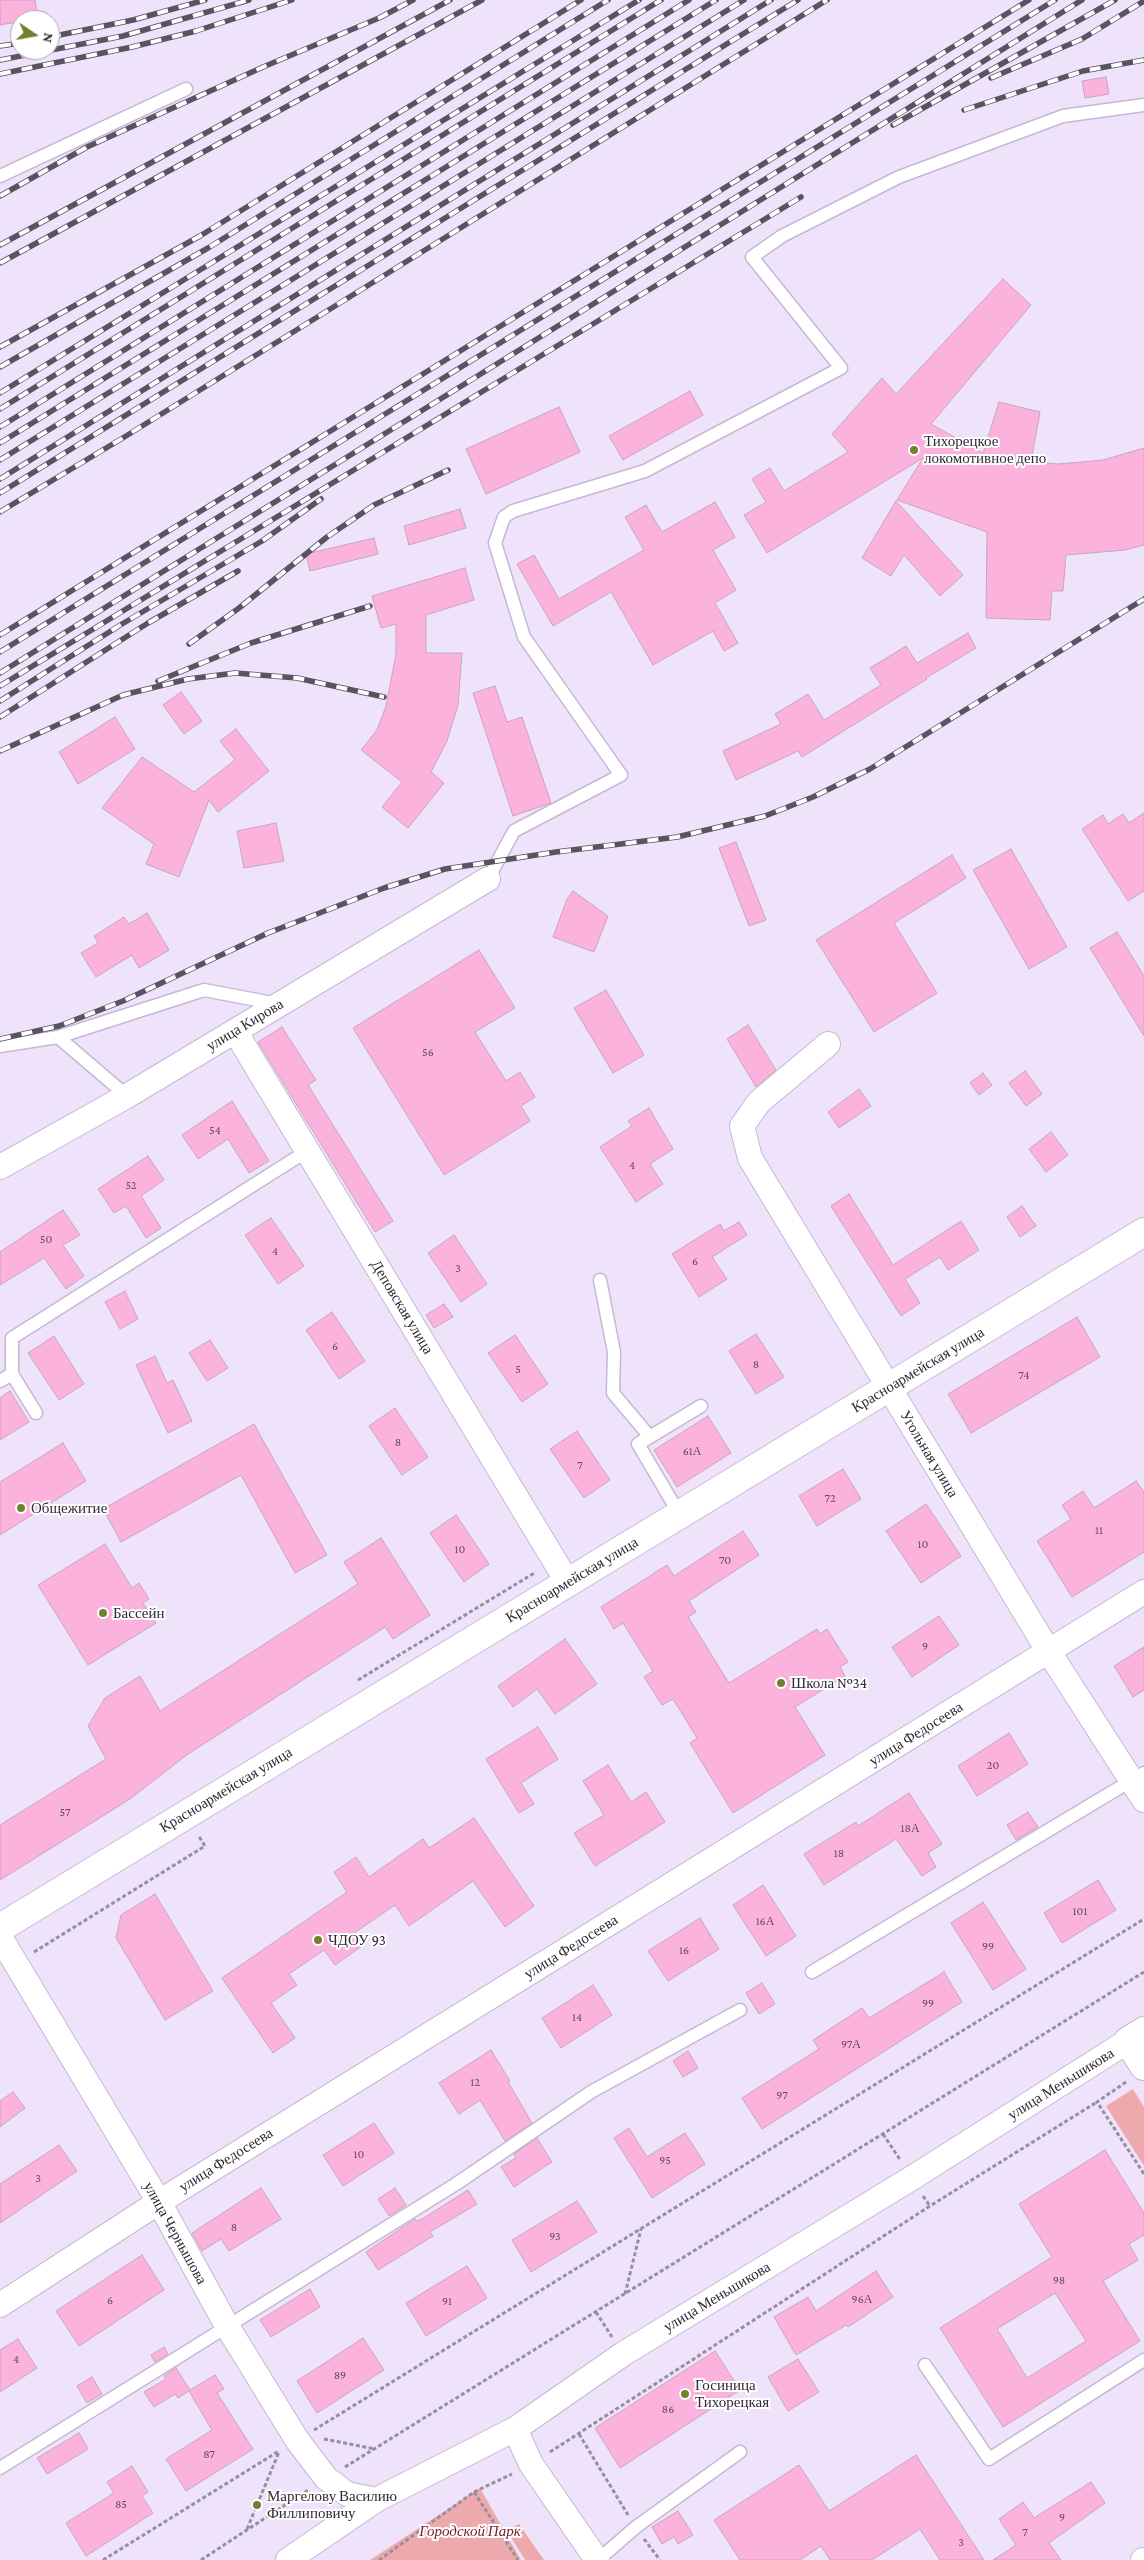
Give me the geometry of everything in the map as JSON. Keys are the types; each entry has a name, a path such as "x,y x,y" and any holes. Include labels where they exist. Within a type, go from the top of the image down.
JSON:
{"street":[{"name":"улица Кирова","path":"0,1167 127,1096 488,879"},
{"name":"Деповская улица","path":"235,1031 568,1583"},
{"name":"Угольная улица","path":"828,1044 759,1102 742,1126 750,1158 1049,1652 1138,1776 1144,1800"},
{"name":"Красноармейская улица","path":"0,1928 1144,1232"},
{"name":"улица Федосеева","path":"0,2305 158,2202 1144,1592"},
{"name":"улица Чернышова","path":"0,1937 158,2202 294,2442 326,2478 347,2494 376,2500"},
{"path":"1136,2036 1136,2073"},
{"name":"улица Меньшикова","path":"288,2560 376,2500 515,2429 623,2354 912,2178 1136,2036"},
{"path":"515,2429 531,2464 598,2560"}],"lane":[{"path":"0,176 186,89"},
{"path":"488,879 514,832 621,775 524,637 495,543 504,517 512,511 645,471 841,368 752,257 782,236 899,177 1063,116 1144,105"},
{"path":"0,1046 58,1037 204,990 280,1004"},
{"path":"58,1037 127,1096"},
{"path":"36,1414 12,1374 12,1338 307,1151"},
{"path":"600,1280 614,1352 613,1393 650,1437"},
{"path":"0,1381 12,1374"},
{"path":"680,1515 638,1444 701,1406"},
{"path":"812,1972 1138,1776"},
{"path":"0,2468 456,2184 591,2092 740,2010"},
{"path":"925,2365 988,2459 1144,2360"},
{"path":"598,2560 636,2527 740,2452"}],"path":[{"path":"17,1965 204,1846"},
{"path":"103,2560 1144,1919"},
{"path":"201,2560 326,2478 1144,1972"},
{"path":"660,2560 636,2527 579,2434 930,2206 1097,2102 1136,2073"},
{"path":"1097,2102 1144,2174"},
{"path":"625,2294 641,2228"},
{"path":"596,2312 623,2354"},
{"path":"294,2442 375,2449"},
{"path":"247,2531 294,2442"},
{"path":"379,2560 474,2492 518,2560"}],"green space":[{"path":"1133,2089 1144,2107 1144,2166 1106,2106"},
{"name":"Городской Парк","path":"480,2488 521,2560 370,2560"},
{"path":"519,2524 544,2560 525,2560 507,2531"}],"building":[{"path":"0,0 35,0 37,10 10,10 10,23 0,25"},
{"path":"1106,77 1109,94 1085,98 1082,81"},
{"name":"Тихорецкое локомотивное депо","path":"1003,279 1031,305 931,424 983,453 999,402 1040,412 1031,462 1058,464 1103,460 1144,448 1144,545 1125,550 1066,555 1063,591 1052,591 1050,620 986,618 987,532 897,500 923,458 767,553 744,515 766,502 752,479 770,468 784,491 848,452 832,434 882,378 896,394"},
{"path":"690,391 703,415 623,460 609,436"},
{"path":"559,407 580,452 486,494 466,449"},
{"path":"896,501 963,575 940,596 904,555 891,576 862,558"},
{"path":"715,502 735,537 713,550 736,590 715,603 738,643 724,651 713,631 653,665 611,592 553,626 517,564 534,555 559,599 644,550 625,517 646,505 662,532"},
{"path":"460,509 466,528 409,545 404,526"},
{"path":"374,538 378,554 310,571 306,554"},
{"path":"465,568 474,600 426,615 426,653 462,653 458,705 447,741 431,772 444,783 408,828 382,807 402,782 361,750 377,730 386,706 396,654 396,624 381,628 372,596"},
{"path":"968,633 976,648 802,757 798,751 736,780 723,751 781,724 775,714 808,694 824,720 881,685 870,668 906,646 917,663"},
{"path":"495,686 507,722 522,717 551,803 513,816 473,693"},
{"path":"181,692 202,721 184,734 163,705"},
{"path":"115,717 135,749 78,784 59,752"},
{"path":"236,729 269,771 218,812 209,800 179,877 146,864 154,844 102,808 142,757 194,792 235,760 220,741"},
{"path":"1144,813 1144,891 1128,901 1082,829 1103,815 1108,824 1123,814 1129,823"},
{"path":"276,823 284,861 244,868 237,831"},
{"path":"736,842 766,920 749,926 719,848"},
{"path":"1011,849 1067,947 1029,969 973,870"},
{"path":"952,855 966,878 894,923 937,993 874,1032 816,940"},
{"path":"573,891 608,916 594,952 553,937 567,899"},
{"path":"147,913 169,950 139,968 132,955 96,977 81,953 98,943 94,936 124,917 129,924"},
{"path":"1117,932 1144,976 1144,1036 1090,948"},
{"path":"479,950 515,1008 475,1032 506,1081 520,1072 535,1097 521,1106 530,1121 444,1175 353,1028"},
{"path":"606,990 644,1055 613,1073 574,1008"},
{"path":"748,1025 776,1070 756,1087 727,1039"},
{"path":"282,1027 316,1080 308,1085 393,1221 375,1232 258,1042"},
{"path":"1025,1071 1042,1094 1026,1106 1009,1083"},
{"path":"983,1073 992,1085 979,1095 970,1083"},
{"path":"859,1089 871,1106 839,1128 828,1112"},
{"path":"232,1101 269,1161 249,1173 228,1139 198,1159 182,1135"},
{"path":"649,1108 673,1149 650,1164 663,1184 636,1202 600,1147 632,1126 628,1121"},
{"path":"1051,1132 1068,1155 1046,1172 1029,1149"},
{"path":"148,1156 164,1180 141,1196 161,1228 146,1238 126,1206 114,1213 98,1189"},
{"path":"849,1194 893,1265 961,1221 979,1250 948,1270 940,1257 905,1279 920,1303 901,1316 831,1206"},
{"path":"1022,1206 1036,1226 1020,1237 1007,1217"},
{"path":"63,1210 80,1235 63,1245 84,1276 66,1289 44,1258 0,1285 0,1252"},
{"path":"271,1218 304,1266 278,1284 245,1235"},
{"path":"739,1222 747,1235 712,1257 727,1279 699,1297 672,1254 720,1224 724,1231"},
{"path":"454,1235 487,1284 461,1302 428,1253"},
{"path":"125,1291 138,1319 120,1329 105,1302"},
{"path":"444,1304 453,1317 434,1328 426,1315"},
{"path":"332,1312 365,1361 339,1379 306,1330"},
{"path":"1077,1317 1100,1357 971,1433 948,1394"},
{"path":"756,1334 784,1377 756,1394 729,1351"},
{"path":"515,1335 548,1384 522,1402 488,1353"},
{"path":"54,1336 84,1384 59,1400 28,1353"},
{"path":"210,1340 228,1368 207,1381 189,1353"},
{"path":"155,1356 167,1383 173,1380 192,1421 168,1433 136,1365"},
{"path":"10,1391 29,1422 0,1440 0,1398"},
{"path":"395,1408 428,1457 402,1475 369,1426"},
{"path":"708,1416 731,1453 677,1487 654,1450"},
{"path":"254,1424 327,1555 295,1573 241,1475 121,1542 103,1509"},
{"path":"577,1431 610,1480 584,1498 550,1449"},
{"name":"Общежитие","path":"63,1443 86,1481 0,1535 0,1482"},
{"path":"843,1469 861,1499 817,1526 799,1496"},
{"path":"1136,1481 1144,1492 1144,1552 1072,1597 1037,1541 1071,1519 1062,1505 1083,1491 1094,1508"},
{"path":"926,1504 961,1556 921,1583 886,1531"},
{"path":"456,1515 489,1564 464,1582 430,1533"},
{"name":"Школа №34","path":"743,1531 759,1555 689,1601 696,1612 688,1617 729,1683 817,1629 820,1634 827,1629 848,1662 840,1667 845,1676 795,1707 825,1755 733,1813 690,1743 697,1738 673,1699 662,1705 644,1677 653,1671 623,1623 614,1629 601,1607 667,1565 674,1576"},
{"path":"381,1538 430,1615 393,1639 385,1627 188,1754 130,1799 0,1880 0,1825 106,1759 88,1726 105,1698 140,1676 160,1711 358,1584 344,1562"},
{"name":"Бассейн","path":"105,1544 132,1588 139,1583 149,1599 143,1603 156,1623 88,1665 38,1585"},
{"path":"939,1616 959,1645 912,1677 892,1647"},
{"path":"565,1639 597,1684 555,1714 537,1689 513,1707 498,1686"},
{"path":"1144,1647 1144,1690 1133,1697 1114,1666"},
{"path":"538,1727 558,1759 521,1783 534,1804 519,1813 486,1759"},
{"path":"1009,1733 1028,1764 977,1796 958,1766"},
{"path":"608,1765 631,1802 646,1792 665,1822 595,1866 574,1833 604,1815 583,1781"},
{"path":"909,1793 942,1844 928,1853 936,1867 922,1876 896,1839 824,1885 804,1854 856,1822 858,1826"},
{"path":"1028,1812 1038,1827 1016,1840 1007,1825"},
{"name":"ЧДОУ 93","path":"474,1818 534,1906 505,1927 473,1881 409,1926 395,1905 354,1933 362,1946 335,1965 324,1950 289,1974 297,1985 271,2003 295,2038 273,2053 222,1978 347,1892 334,1872 356,1857 369,1877 423,1839 429,1848"},
{"path":"1098,1880 1116,1910 1062,1943 1044,1913"},
{"path":"763,1885 796,1936 766,1956 733,1905"},
{"path":"155,1894 213,1991 165,2020 116,1938 121,1915"},
{"path":"983,1902 1026,1969 993,1990 951,1923"},
{"path":"700,1918 719,1949 668,1981 648,1951"},
{"path":"944,1972 962,2002 762,2129 742,2098 819,2049 813,2040 862,2008 869,2018"},
{"path":"762,1983 775,2004 759,2014 746,1993"},
{"path":"593,1985 612,2015 561,2048 542,2018"},
{"path":"491,2050 532,2123 505,2141 480,2100 459,2114 439,2083"},
{"path":"688,2051 698,2068 683,2077 673,2061"},
{"path":"13,2092 25,2108 0,2127 0,2101"},
{"path":"374,2123 394,2153 343,2186 323,2155"},
{"path":"629,2128 647,2157 685,2133 705,2164 652,2198 614,2138"},
{"path":"537,2138 552,2162 514,2187 501,2167 516,2158 514,2154"},
{"path":"59,2145 77,2171 0,2223 0,2184"},
{"path":"1105,2150 1144,2213 1144,2235 1129,2244 1138,2260 1103,2281 1140,2341 1003,2427 940,2328 1052,2257 1019,2204","holes":["1055,2293 1086,2341 1027,2378 997,2329"]},
{"path":"261,2188 281,2219 229,2251 221,2239 202,2251 192,2233"},
{"path":"395,2188 406,2205 389,2216 378,2199"},
{"path":"468,2190 477,2204 430,2232 433,2236 378,2270 366,2252 415,2219 416,2221 422,2219"},
{"path":"577,2201 597,2232 531,2272 512,2240"},
{"path":"142,2255 164,2290 79,2346 56,2311"},
{"path":"467,2266 487,2298 426,2336 406,2303"},
{"path":"876,2271 893,2297 848,2327 846,2325 796,2355 774,2317 808,2297 816,2311"},
{"path":"310,2289 320,2307 271,2337 260,2320"},
{"path":"363,2338 384,2370 317,2413 297,2381"},
{"path":"18,2339 37,2368 0,2392 0,2350"},
{"path":"164,2347 168,2354 155,2362 151,2355"},
{"path":"715,2351 740,2390 620,2468 595,2428"},
{"path":"798,2359 819,2392 788,2411 768,2377"},
{"path":"176,2368 190,2390 215,2375 224,2389 217,2393 253,2449 186,2491 166,2459 212,2430 189,2391 178,2398 175,2394 154,2407 144,2392 166,2379 164,2376"},
{"path":"92,2377 102,2394 87,2403 77,2386"},
{"path":"79,2433 88,2449 47,2474 37,2458"},
{"path":"916,2455 984,2560 940,2560 920,2529 872,2560 830,2560 821,2546 800,2560 740,2560 714,2520 799,2465 829,2511"},
{"path":"132,2466 148,2492 142,2496 153,2513 86,2556 66,2523 114,2493 107,2482"},
{"path":"1091,2482 1105,2503 1049,2543 1061,2560 993,2560 1016,2545 999,2519 1023,2502 1034,2518"},
{"path":"678,2511 693,2535 678,2544 674,2537 662,2544 652,2527"}],"railway":[{"path":"60,35 133,20 205,0"},
{"path":"0,60 123,36 249,0"},
{"path":"0,74 132,47 196,31 292,0"},
{"path":"0,196 87,147 263,67 379,18 413,0"},
{"path":"0,245 450,0"},
{"path":"0,263 482,0"},
{"path":"0,347 200,236 581,0"},
{"path":"0,367 208,248 608,0"},
{"path":"0,393 639,0"},
{"path":"0,409 661,0"},
{"path":"0,427 689,0"},
{"path":"0,443 716,0"},
{"path":"0,460 744,0"},
{"path":"0,479 771,0"},
{"path":"0,493 798,0"},
{"path":"0,512 126,436 827,0"},
{"path":"0,635 1029,0"},
{"path":"0,652 1055,0"},
{"path":"0,673 1082,0"},
{"path":"893,125 1115,0"},
{"path":"991,78 1082,39 1144,1"},
{"path":"0,46 10,44"},
{"path":"964,110 1083,71 1144,60"},
{"path":"0,686 801,197"},
{"path":"189,644 239,608 327,537 374,505 448,470"},
{"path":"0,701 122,624 262,541 321,499"},
{"path":"0,717 148,623 238,571"},
{"path":"0,1039 59,1026 123,1001 268,933 384,888 445,869 556,852 677,837 765,816 813,797 870,769 1144,599"},
{"path":"158,681 251,643 370,606"},
{"path":"0,751 123,695 188,679 235,673 297,678 384,697"}],"place":[{"name":"Тихорецкое локомотивное депо","path":"914,450"},
{"name":"Общежитие","path":"21,1508"},
{"name":"Бассейн","path":"103,1613"},
{"name":"Школа №34","path":"781,1683"},
{"name":"ЧДОУ 93","path":"318,1940"},
{"name":"Госиница Тихорецкая","path":"685,2394"},
{"name":"Маргелову Василию Филлиповичу","path":"257,2505"}]}
